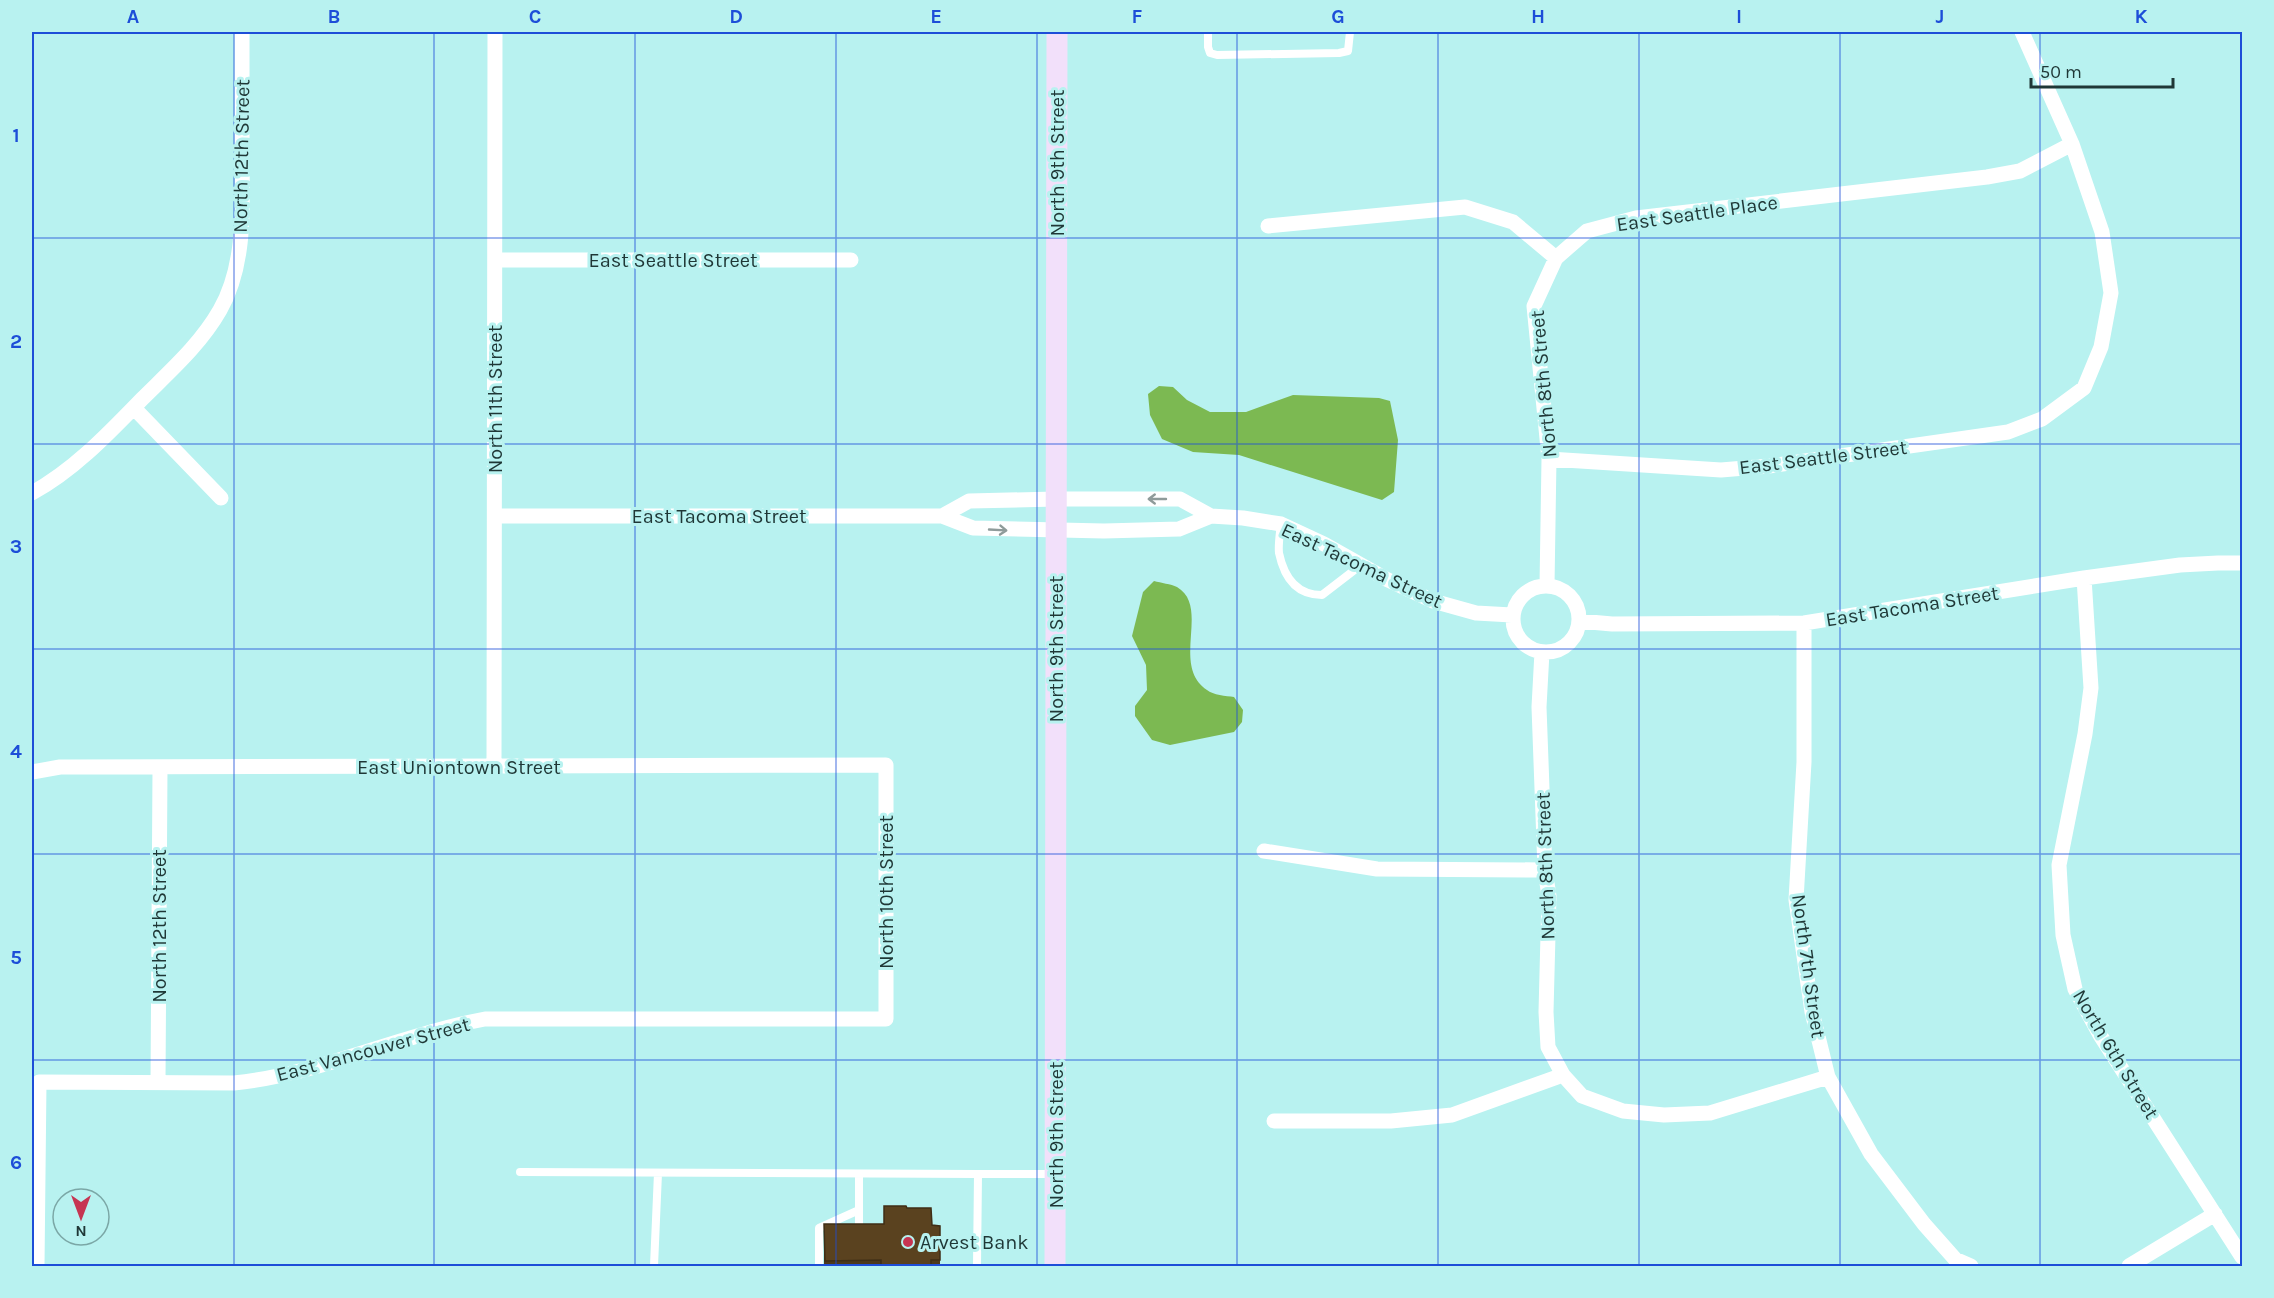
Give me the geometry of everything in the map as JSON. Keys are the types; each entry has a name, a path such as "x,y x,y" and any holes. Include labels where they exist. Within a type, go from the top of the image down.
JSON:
{"main road":[{"name":"North 9th Street","path":"1055,1266 1057,32"}],"street":[{"name":"North 12th Street","path":"134,408 194,347 220,310 234,277 242,223 242,32"},
{"name":"North 11th Street","path":"494,766 495,32"},
{"path":"2022,32 2072,144"},
{"name":"East Seattle Street","path":"1550,459 1720,470 1769,466 2008,432 2042,419 2084,388 2101,347 2111,292 2102,232 2072,144"},
{"name":"East Seattle Place","path":"1556,258 1587,231 1635,218 1987,177 2020,171 2072,144"},
{"path":"1268,226 1466,207 1513,222 1556,258"},
{"name":"North 8th Street","path":"1547,586 1550,459 1534,306 1556,258"},
{"name":"East Seattle Street","path":"495,260 851,260"},
{"path":"32,493 51,483 77,463 134,408 221,498"},
{"name":"East Tacoma Street","path":"942,516 969,501 1180,500 1211,516 1281,524 1433,601 1476,613 1512,615"},
{"name":"East Tacoma Street","path":"495,516 942,516 973,528 1179,530 1211,516"},
{"name":"East Tacoma Street","path":"1579,621 1612,624 1804,623 2084,578 2180,566 2242,563"},
{"name":"North 6th Street","path":"2084,578 2091,688 2085,734 2059,864 2063,934 2075,989 2086,1012 2242,1257"},
{"path":"1547,586 1558,588 1570,597 1578,610 1579,621 1577,632 1567,645 1557,651 1542,652 1530,649 1518,638 1513,627 1512,615 1518,600 1524,594 1535,588 1547,586"},
{"name":"North 7th Street","path":"1804,623 1804,762 1796,900 1812,1012 1828,1077 1871,1154 1953,1263"},
{"name":"North 8th Street","path":"1542,652 1539,707 1545,870 1550,896 1546,1012 1548,1047 1563,1075"},
{"name":"East Uniontown Street","path":"32,772 60,767 886,765"},
{"name":"North 10th Street","path":"886,765 886,1019"},
{"name":"North 12th Street","path":"158,1083 160,768"},
{"path":"1264,851 1377,869 1545,870"},
{"name":"East Vancouver Street","path":"34,1217 39,1082 252,1082 299,1071 454,1025 485,1019 886,1019"},
{"path":"1274,1121 1391,1121 1452,1115 1563,1075 1582,1096 1623,1111 1664,1115 1710,1113 1828,1077"},
{"path":"2129,1266 2215,1214"},
{"path":"34,1217 37,1266"},
{"path":"1953,1263 1971,1266"}],"lane":[{"path":"1209,32 1210,53 1217,55 1339,53 1348,51 1350,32"},
{"path":"1281,524 1279,552 1293,585 1302,592 1322,595 1361,565"},
{"path":"520,1172 1056,1174"},
{"path":"654,1266 658,1173"},
{"path":"860,1174 860,1240"},
{"path":"977,1266 978,1174"},
{"path":"819,1266 819,1228 860,1210"}],"shaded area":[{"path":"1159,386 1173,387 1187,400 1210,412 1246,412 1293,395 1379,398 1390,401 1398,440 1394,492 1382,500 1239,455 1193,452 1162,439 1150,415 1148,394"},
{"path":"1154,581 1177,587 1187,596 1192,622 1191,666 1196,679 1207,690 1234,697 1243,710 1242,722 1234,732 1170,745 1152,740 1135,716 1135,706 1147,690 1146,665 1132,636 1143,592"}],"building":[{"path":"884,1206 931,1208 932,1225 940,1226 940,1260 931,1260 931,1266 881,1266 881,1260 825,1261 824,1224 884,1224"}],"place":[{"name":"Arvest Bank","path":"908,1242"}]}
